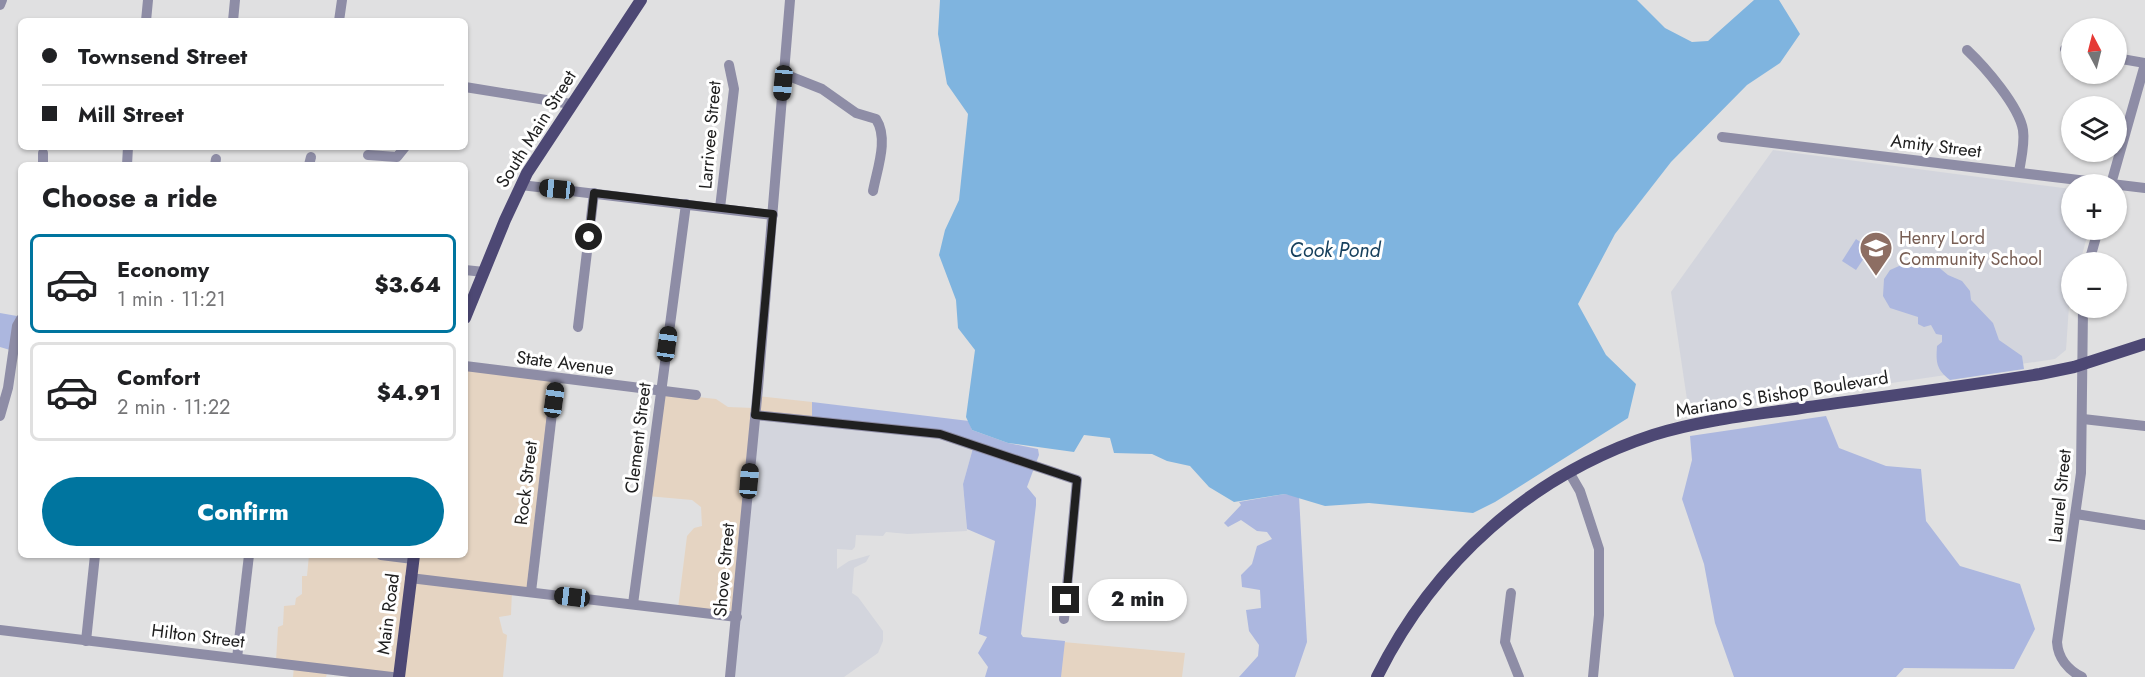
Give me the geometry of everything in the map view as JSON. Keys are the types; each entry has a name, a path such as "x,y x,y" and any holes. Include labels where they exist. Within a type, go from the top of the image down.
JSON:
{"main road":[{"name":"South Main Street","path":"468,311 520,185 641,0"},
{"name":"Mariano S Bishop Boulevard","path":"1377,677 1415,611 1451,565 1511,510 1569,472 1634,442 1696,424 2003,380 2082,365 2145,344"},
{"name":"Main Road","path":"399,677 413,558"}],"street":[{"path":"0,5 2,0"},
{"path":"146,18 148,0"},
{"path":"233,18 235,0"},
{"path":"339,18 342,0"},
{"name":"Shove Street","path":"730,677 773,214 790,0"},
{"path":"1967,50 1978,60 2019,117 2023,135 2019,172"},
{"path":"2114,174 2145,64 2127,60"},
{"name":"Larrivee Street","path":"720,208 734,89 729,65"},
{"path":"784,74 822,89 856,113 876,119 880,126 881,145 873,191"},
{"path":"468,87 571,104"},
{"name":"Amity Street","path":"1722,137 2061,177"},
{"path":"368,155 397,157 403,150"},
{"path":"43,153 43,162"},
{"path":"520,185 773,214"},
{"name":"Amity Street","path":"2127,186 2145,188"},
{"path":"578,327 594,193"},
{"name":"Clement Street","path":"633,604 686,204"},
{"path":"468,270 484,272"},
{"name":"Laurel Street","path":"2082,677 2071,670 2061,658 2057,642 2076,514 2083,419 2083,318"},
{"path":"0,416 8,388 15,333 18,326"},
{"name":"State Avenue","path":"468,366 696,395"},
{"name":"Rock Street","path":"531,592 556,379"},
{"path":"755,415 940,434 1077,480 1064,619"},
{"path":"2083,419 2145,426"},
{"path":"1569,472 1580,491 1599,549 1599,615 1593,677"},
{"path":"2076,514 2145,525"},
{"path":"86,640 95,558"},
{"path":"237,658 249,558"},
{"path":"410,578 737,617"},
{"path":"1511,593 1505,642 1519,677"},
{"name":"Hilton Street","path":"0,630 392,677"}],"shaded area":[{"name":"Henry Lord Community School","path":"1773,150 2061,188 2061,240 2086,240 2083,252 2061,252 2061,318 2068,318 2066,350 2055,359 1689,413 1671,292"},
{"path":"1856,239 1870,249 1856,270 1842,261"},
{"path":"1915,259 1936,265 1948,275 1962,281 1970,291 1971,300 1993,323 1999,340 2022,356 2024,369 1950,380 1945,376 1939,369 1937,361 1937,346 1942,342 1942,335 1936,334 1931,325 1924,327 1918,324 1918,317 1890,308 1883,296 1884,279 1890,270"},
{"path":"0,313 17,316 10,350 0,347"},
{"path":"468,368 552,380 532,589 512,589 511,615 499,617 503,633 507,635 503,677 398,677 329,666 326,677 293,677 294,667 276,661 278,627 283,625 284,606 295,605 296,598 302,594 302,576 307,576 309,558 468,558"},
{"path":"661,393 716,399 728,407 754,408 758,396 812,402 812,418 738,612 678,608 687,536 694,528 702,526 701,507 692,500 647,496"},
{"path":"812,402 969,421 972,430 1008,443 1038,449 1039,455 1027,487 1036,498 1036,505 1021,634 1023,637 1065,641 1061,677 985,677 988,667 978,653 987,637 979,634 995,541 967,529 963,484 973,448 939,433 812,418"},
{"path":"755,415 922,430 973,448 963,484 967,531 908,534 886,532 883,536 856,535 855,547 852,550 837,549 837,569 849,561 870,555 866,562 854,568 852,593 858,597 883,631 883,641 878,653 844,677 730,677"},
{"path":"1826,416 1839,448 1886,466 1921,469 1926,521 1960,566 2020,584 2035,629 2014,669 1904,668 1896,677 1734,677 1715,623 1704,564 1682,499 1692,460 1690,436"},
{"path":"1285,494 1299,496 1307,642 1295,677 1239,677 1258,656 1259,645 1249,631 1246,610 1261,608 1260,590 1242,587 1241,575 1252,564 1257,546 1272,539 1267,532 1257,531 1241,520 1228,527 1224,523 1241,505 1239,502"},
{"path":"1063,642 1185,653 1182,677 1060,677"}],"water":[{"name":"Cook Pond","path":"940,0 1637,0 1665,28 1692,42 1708,41 1754,0 1779,0 1800,34 1780,63 1747,85 1671,162 1615,234 1578,304 1606,355 1636,384 1628,418 1495,502 1473,513 1369,503 1325,506 1285,494 1234,502 1209,487 1190,466 1167,461 1152,454 1114,453 1110,438 1084,435 1074,452 1008,443 972,430 966,417 975,350 958,328 956,300 939,255 945,230 959,200 968,114 947,84 938,34"}],"place":[{"name":"Henry Lord Community School","path":"1876,277"}],"route":[{"path":"589,237 594,193 773,214 755,415 940,434 1077,480 1066,600"}]}
